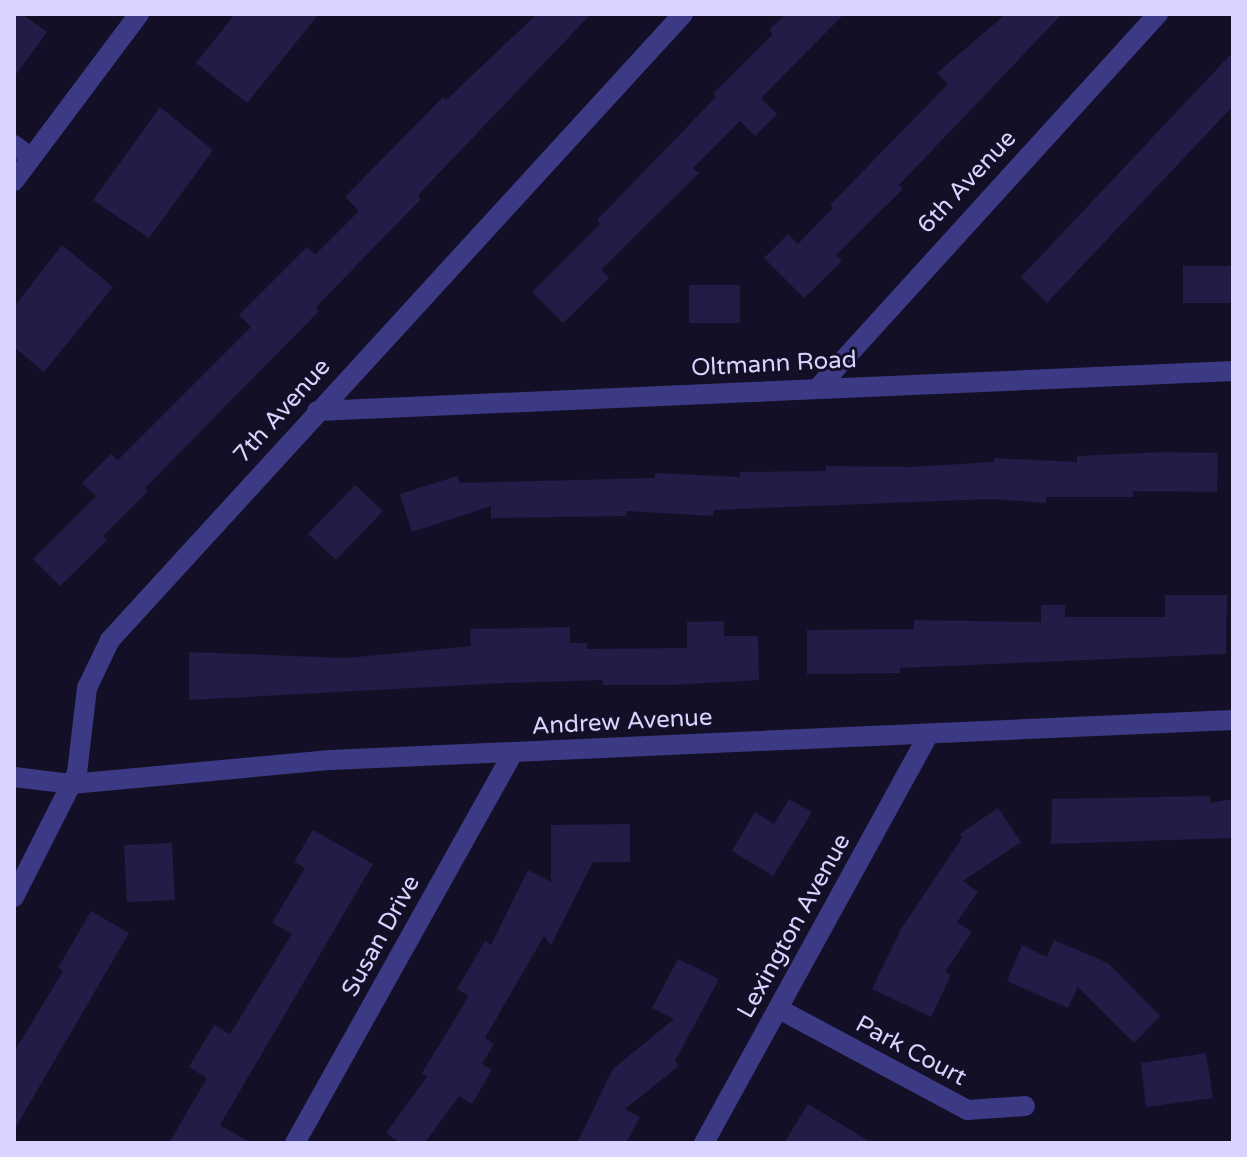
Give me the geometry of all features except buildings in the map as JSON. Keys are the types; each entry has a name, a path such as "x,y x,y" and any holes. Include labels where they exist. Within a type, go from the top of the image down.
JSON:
{"street":[{"path":"14,181 139,14"},
{"name":"7th Avenue","path":"14,897 71,784 87,688 110,640 683,14"},
{"name":"6th Avenue","path":"817,389 1158,14"},
{"path":"14,145 31,158"},
{"name":"Oltmann Road","path":"317,411 1233,371"},
{"name":"Andrew Avenue","path":"14,777 71,784 331,760 1233,720"},
{"name":"Lexington Avenue","path":"704,1143 929,734"},
{"name":"Susan Drive","path":"295,1143 512,754"},
{"name":"Park Court","path":"779,1009 967,1110 1025,1106"}]}
